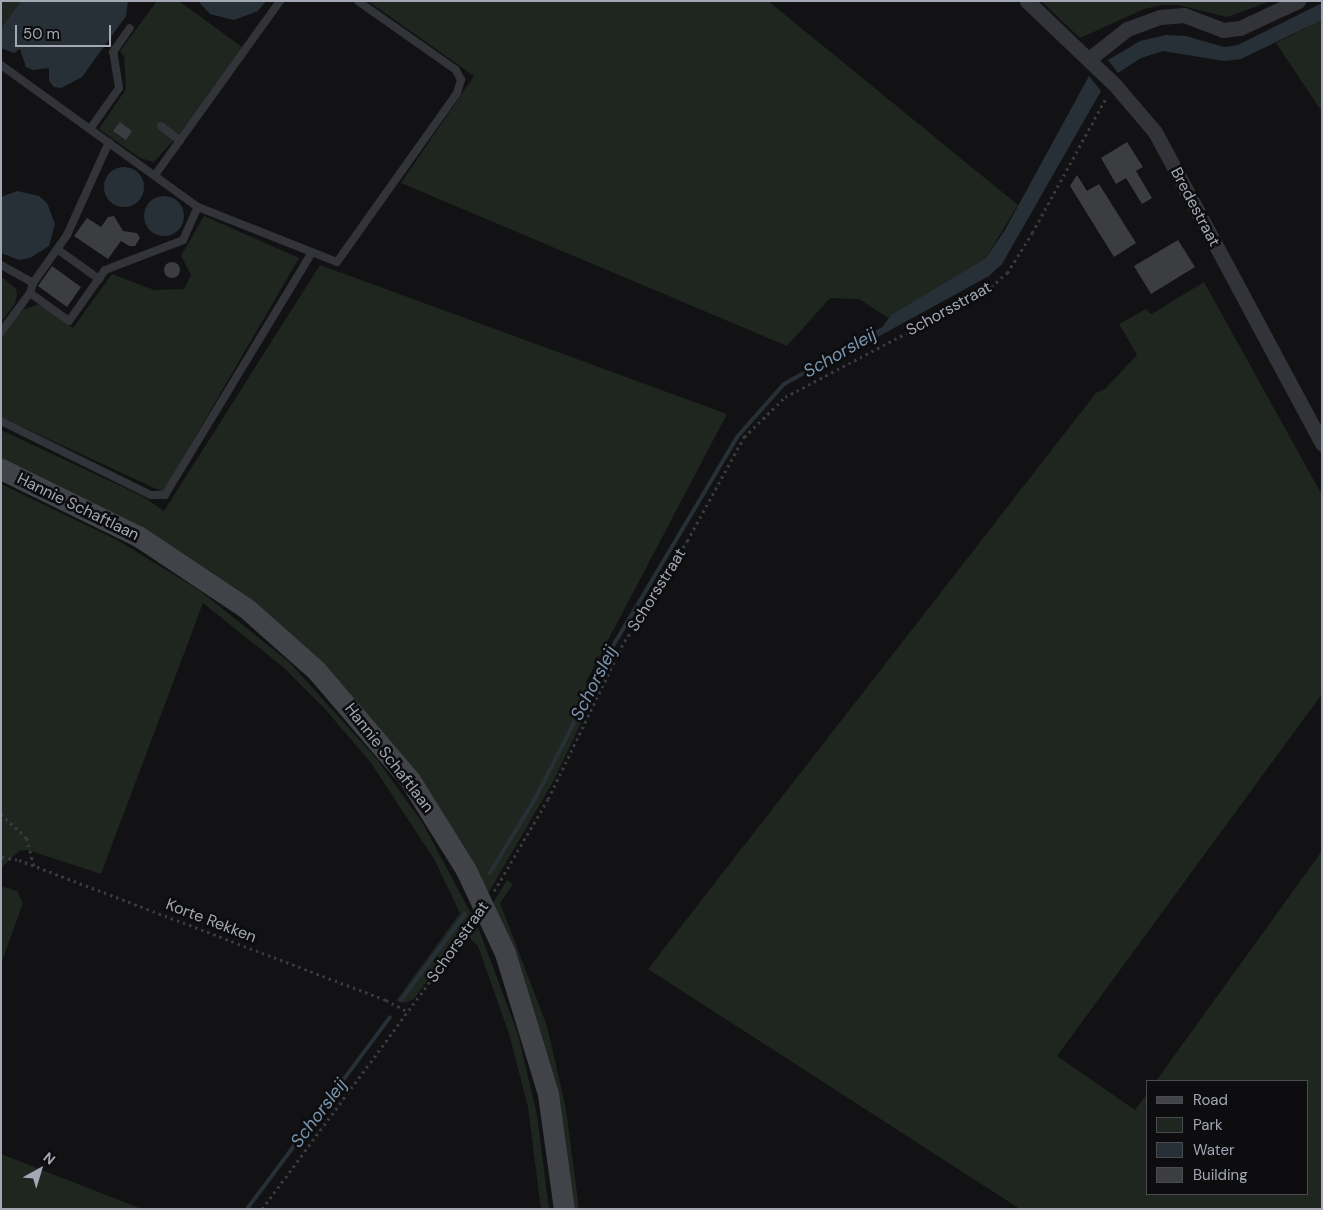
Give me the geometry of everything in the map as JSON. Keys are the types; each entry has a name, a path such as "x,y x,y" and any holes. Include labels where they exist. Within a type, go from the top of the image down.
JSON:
{"main road":[{"name":"Hannie Schaftlaan","path":"1,469 80,505 168,554 246,608 288,644 343,699 410,780 443,828 480,917 505,953 523,1004 548,1094 564,1209"}],"street":[{"name":"Bredestraat","path":"1027,1 1114,84 1155,132 1322,444"},
{"path":"1089,59 1127,29 1160,17 1184,15 1223,30 1240,28 1298,1"}],"lane":[{"path":"155,175 280,1"},
{"path":"1,65 198,207 337,262 460,86 456,70 358,1"},
{"path":"90,128 119,88 113,52 130,28"},
{"path":"161,126 180,141"},
{"path":"1,332 30,293 33,283 67,235 109,142"},
{"path":"30,293 69,321 104,270 183,240 198,207"},
{"path":"57,249 99,279"},
{"path":"1,421 151,495 165,495 312,252"},
{"path":"1,265 33,283"}],"path":[{"name":"Schorsstraat","path":"262,1209 480,917 511,867 548,799 621,648 687,541 744,437 785,397 986,291 1007,273 1032,233 1114,84"},
{"path":"1,814 27,838 34,866"},
{"name":"Korte Rekken","path":"2,857 34,866 386,1000 409,1012"}],"green space":[{"path":"1,1 21,1 1,28"},
{"path":"157,1 179,1 242,47 181,132 154,162 140,158 99,129 126,89 124,56 120,51"},
{"path":"368,1 768,1 1018,205 985,259 959,276 888,318 859,299 830,298 787,346 401,183 474,76"},
{"path":"1041,1 1271,1 1227,17 1178,5 1162,5 1144,9 1080,38"},
{"path":"1322,20 1322,112 1276,43"},
{"path":"204,216 299,258 163,492 1,417 1,338 22,310 39,304 73,328 112,274 154,290 184,289 191,275 181,256"},
{"path":"320,265 727,414 586,682 598,687 554,780 489,892 486,893 301,647 1,462 1,430 142,496 164,511"},
{"path":"1,276 16,289 17,295 15,304 1,322"},
{"path":"1204,282 1322,495 1322,694 1057,1056 1135,1110 1146,1095 1146,1195 1308,1195 1308,1080 1157,1080 1322,851 1322,1209 1020,1209 648,969 1096,393 1105,389 1137,355 1119,324 1146,309 1151,314"},
{"path":"1,484 117,540 199,590 288,661 376,758 422,822 473,917 414,999 405,1003 396,1001 460,913 434,859 371,763 325,709 283,667 203,603 101,874 28,850 19,851 1,868"},
{"path":"507,880 513,884 500,903 547,1026 566,1109 579,1209 570,1209 491,906"},
{"path":"1,886 17,891 23,903 1,964"},
{"path":"478,927 518,1034 537,1115 549,1209 541,1209 528,1107 509,1034 478,946 469,937"},
{"path":"1,1154 142,1209 1,1209"}],"water":[{"path":"21,1 128,1 126,16 82,77 61,88 54,87 49,81 49,68 33,70 26,67 20,49 14,53 1,48 1,28"},
{"path":"198,1 266,1 258,11 234,20 210,14"},
{"path":"1322,3 1322,20 1241,59 1224,61 1163,51 1141,58 1118,73 1108,60 1140,41 1166,35 1186,36 1224,47 1238,45"},
{"path":"1089,76 1101,91 1002,264 989,276 874,339 891,315 985,259 1005,230"},
{"path":"128,167 135,170 141,176 144,187 143,195 135,204 128,207 120,207 113,204 105,195 104,183 107,176 116,168"},
{"path":"17,191 39,196 47,203 55,224 49,246 30,258 19,260 1,253 1,197"},
{"path":"164,196 178,202 184,216 178,230 164,236 150,230 144,216 150,202"}],"building":[{"path":"120,122 132,131 126,140 113,131"},
{"path":"1127,142 1143,167 1136,171 1152,198 1142,204 1126,178 1116,184 1101,158"},
{"path":"1077,175 1087,191 1099,184 1136,243 1114,257 1070,186"},
{"path":"114,216 123,231 137,233 140,238 135,246 129,246 121,241 108,259 74,236 87,218 101,227 108,217"},
{"path":"1178,240 1195,267 1151,294 1134,266"},
{"path":"169,262 175,262 180,267 178,276 169,278 164,273 164,267"},
{"path":"52,266 81,287 67,307 38,286"}],"waterway":[{"name":"Schorsleij","path":"490,873 536,797 616,641 737,437 784,384 883,329"},
{"name":"Schorsleij","path":"401,1000 465,914"},
{"name":"Schorsleij","path":"247,1209 390,1017"}]}
